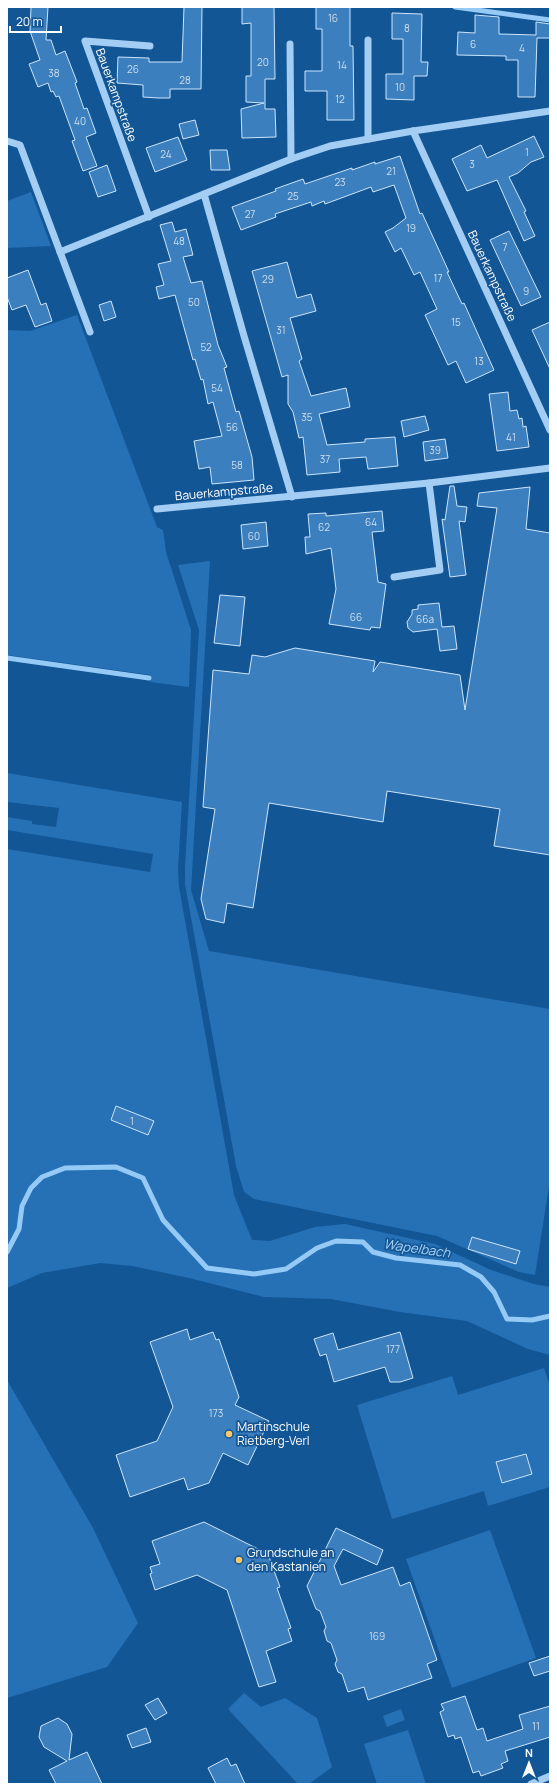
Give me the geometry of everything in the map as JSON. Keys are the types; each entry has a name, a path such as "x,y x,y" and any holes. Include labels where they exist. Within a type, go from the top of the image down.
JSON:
{"street":[{"path":"368,40 368,139"},
{"name":"Bauerkampstraße","path":"149,217 85,41 150,46"},
{"path":"290,44 291,159"},
{"path":"60,252 291,159 330,146 413,131 550,111"},
{"name":"Bauerkampstraße","path":"413,131 550,430"},
{"path":"7,141 20,145 90,332"},
{"name":"Bauerkampstraße","path":"204,194 244,336 292,496"},
{"name":"Bauerkampstraße","path":"157,509 429,483 550,468"},
{"path":"394,577 440,570 429,483"},
{"path":"531,1784 550,1776"}],"shaded area":[{"path":"31,192 51,246 7,248 7,201"},
{"path":"77,315 157,527 163,530 166,552 191,630 189,687 150,682 151,675 7,655 7,330 30,331"},
{"path":"210,561 191,890 209,951 550,1009 550,1180 535,1275 519,1272 437,1236 254,1199 244,1192 236,1166 185,884 199,630 178,565"},
{"path":"7,773 182,802 178,869 179,887 234,1195 252,1240 270,1241 315,1227 345,1224 435,1244 491,1270 534,1284 550,1287 550,1355 528,1349 467,1321 400,1312 331,1299 264,1297 189,1278 132,1266 100,1263 42,1273 7,1288 7,849 150,872 153,854 7,830 7,817 32,821 32,824 56,827 59,808 7,802"},
{"path":"544,1368 550,1386 550,1487 488,1506 484,1491 392,1519 357,1405 452,1376 458,1395"},
{"path":"7,1380 93,1528 138,1623 107,1667 7,1698"},
{"path":"490,1530 536,1658 452,1688 406,1559"},
{"path":"244,1693 261,1707 285,1698 317,1718 332,1767 309,1784 298,1784 228,1709"},
{"path":"401,1709 405,1720 387,1727 383,1716"},
{"path":"408,1730 426,1784 377,1784 364,1744"}],"building":[{"path":"31,7 48,7 46,40 51,40 56,55 65,51 77,82 75,83 84,109 87,108 96,133 86,137 97,166 83,171 72,141 75,140 59,96 56,97 53,91 51,92 48,83 38,87 29,64 40,60 30,31"},
{"path":"184,7 202,7 201,89 170,89 170,98 143,97 143,85 117,83 118,57 149,58 149,62 182,62"},
{"path":"242,7 274,7 275,79 265,79 265,109 275,109 276,137 242,138 241,109 264,103 246,102 246,76 251,76 251,23 242,24"},
{"path":"316,7 350,7 350,46 353,46 354,120 327,120 327,91 305,91 305,71 322,71 322,29 316,29"},
{"path":"392,13 422,14 421,62 428,62 427,76 414,76 414,100 386,99 386,74 403,74 403,39 392,39"},
{"path":"475,15 499,17 499,34 536,35 536,22 550,24 550,38 537,38 535,97 518,97 518,60 506,60 506,56 457,55 458,32 475,33"},
{"path":"195,120 199,135 183,139 179,124"},
{"path":"534,136 544,157 531,162 518,173 509,177 526,211 524,212 535,236 524,241 497,180 467,191 452,159 481,145 487,158"},
{"path":"178,137 187,160 155,172 146,148"},
{"path":"210,150 227,150 230,170 211,170"},
{"path":"400,156 420,214 422,213 449,272 447,272 462,304 464,303 494,370 466,383 456,361 448,365 425,315 437,309 420,272 414,275 401,248 395,252 385,232 406,218 394,185 373,192 371,187 325,204 324,201 312,206 311,202 275,214 276,217 241,230 232,207 276,191 275,189 303,179 305,184 352,168 352,170 375,162 375,164"},
{"path":"107,165 116,191 98,197 89,172"},
{"path":"172,222 175,232 186,229 193,255 183,257 191,283 202,281 218,345 227,367 224,368 236,412 239,411 252,457 254,480 212,484 210,467 199,469 194,441 222,436 213,402 208,404 203,379 201,380 195,359 193,360 175,295 159,299 156,287 164,285 158,264 171,261 160,225"},
{"path":"509,231 541,297 521,306 490,240"},
{"path":"287,262 297,298 311,294 316,311 290,318 302,359 299,361 311,396 346,388 350,407 319,414 327,445 365,442 365,439 395,437 398,466 368,469 366,457 339,459 340,472 307,475 303,437 299,438 293,412 288,404 288,375 282,377 252,271"},
{"path":"28,270 41,305 46,303 52,321 35,327 26,305 12,310 7,297 7,278"},
{"path":"111,301 116,317 104,321 99,305"},
{"path":"550,322 550,369 532,330"},
{"path":"508,392 510,411 517,410 519,419 522,418 523,427 526,426 529,447 497,451 489,394"},
{"path":"425,416 429,430 404,437 401,421"},
{"path":"445,439 448,458 425,461 423,442"},
{"path":"450,486 454,486 457,506 467,507 465,522 459,521 466,575 450,577 442,519 445,520"},
{"path":"530,487 526,529 550,533 550,855 494,846 500,809 387,791 383,822 269,803 253,908 227,903 224,923 206,919 201,899 215,809 203,807 213,670 249,674 252,655 265,657 295,648 375,661 373,672 380,662 460,675 465,710 497,508 477,506 479,493"},
{"path":"382,511 384,531 372,532 378,582 386,584 380,628 371,627 370,630 329,624 336,589 331,548 306,554 305,537 310,537 308,514 326,513 326,516"},
{"path":"266,522 268,546 243,549 241,525"},
{"path":"220,595 245,597 240,646 214,643"},
{"path":"439,603 442,627 454,626 457,649 440,651 437,629 413,632 408,628 407,622 412,614 412,610 418,609 418,605"},
{"path":"116,1106 154,1121 148,1135 111,1120"},
{"path":"472,1237 520,1251 516,1264 468,1249"},
{"path":"187,1329 190,1340 213,1332 216,1340 219,1339 239,1397 235,1405 269,1421 248,1465 223,1453 209,1483 188,1490 184,1478 130,1497 116,1455 157,1441 173,1407 150,1342"},
{"path":"400,1332 413,1378 400,1382 390,1382 385,1367 334,1382 326,1354 320,1356 314,1339 333,1333 338,1350"},
{"path":"526,1454 532,1474 502,1483 496,1462"},
{"path":"204,1522 268,1554 280,1587 277,1588 291,1628 288,1629 292,1641 266,1651 276,1682 259,1687 227,1590 197,1575 155,1590 150,1574 152,1573 150,1567 160,1564 152,1541"},
{"path":"336,1528 383,1550 377,1565 343,1549 334,1566 341,1585 393,1567 400,1586 410,1582 437,1660 427,1664 432,1678 368,1700 364,1687 348,1692 342,1674 338,1672 335,1664 337,1660 331,1643 327,1641 324,1631 326,1627 320,1611 316,1609 307,1586"},
{"path":"550,1656 550,1671 534,1676 529,1663"},
{"path":"465,1696 477,1730 483,1728 487,1741 523,1729 519,1715 550,1706 550,1737 505,1751 508,1761 501,1764 503,1768 481,1776 479,1771 473,1773 461,1737 455,1739 454,1735 448,1737 440,1712 444,1710 441,1704"},
{"path":"158,1698 167,1713 155,1720 145,1705"},
{"path":"58,1718 67,1724 72,1734 69,1760 87,1752 102,1784 56,1784 49,1770 67,1761 44,1747 39,1737 41,1726"},
{"path":"146,1728 151,1742 132,1748 127,1735"},
{"path":"227,1758 231,1766 236,1764 245,1784 216,1784 208,1768"}],"waterway":[{"path":"455,7 550,20"},
{"path":"7,658 149,678"},
{"name":"Wapelbach","path":"7,1252 19,1229 22,1206 31,1188 42,1177 65,1168 116,1167 143,1178 163,1220 207,1268 254,1274 286,1269 317,1248 336,1241 363,1242 373,1252 396,1258 460,1265 481,1277 494,1292 507,1319 532,1320 550,1316"}],"place":[{"name":"Martinschule Rietberg-Verl","path":"229,1434"},
{"name":"Grundschule an den Kastanien","path":"239,1560"}]}
